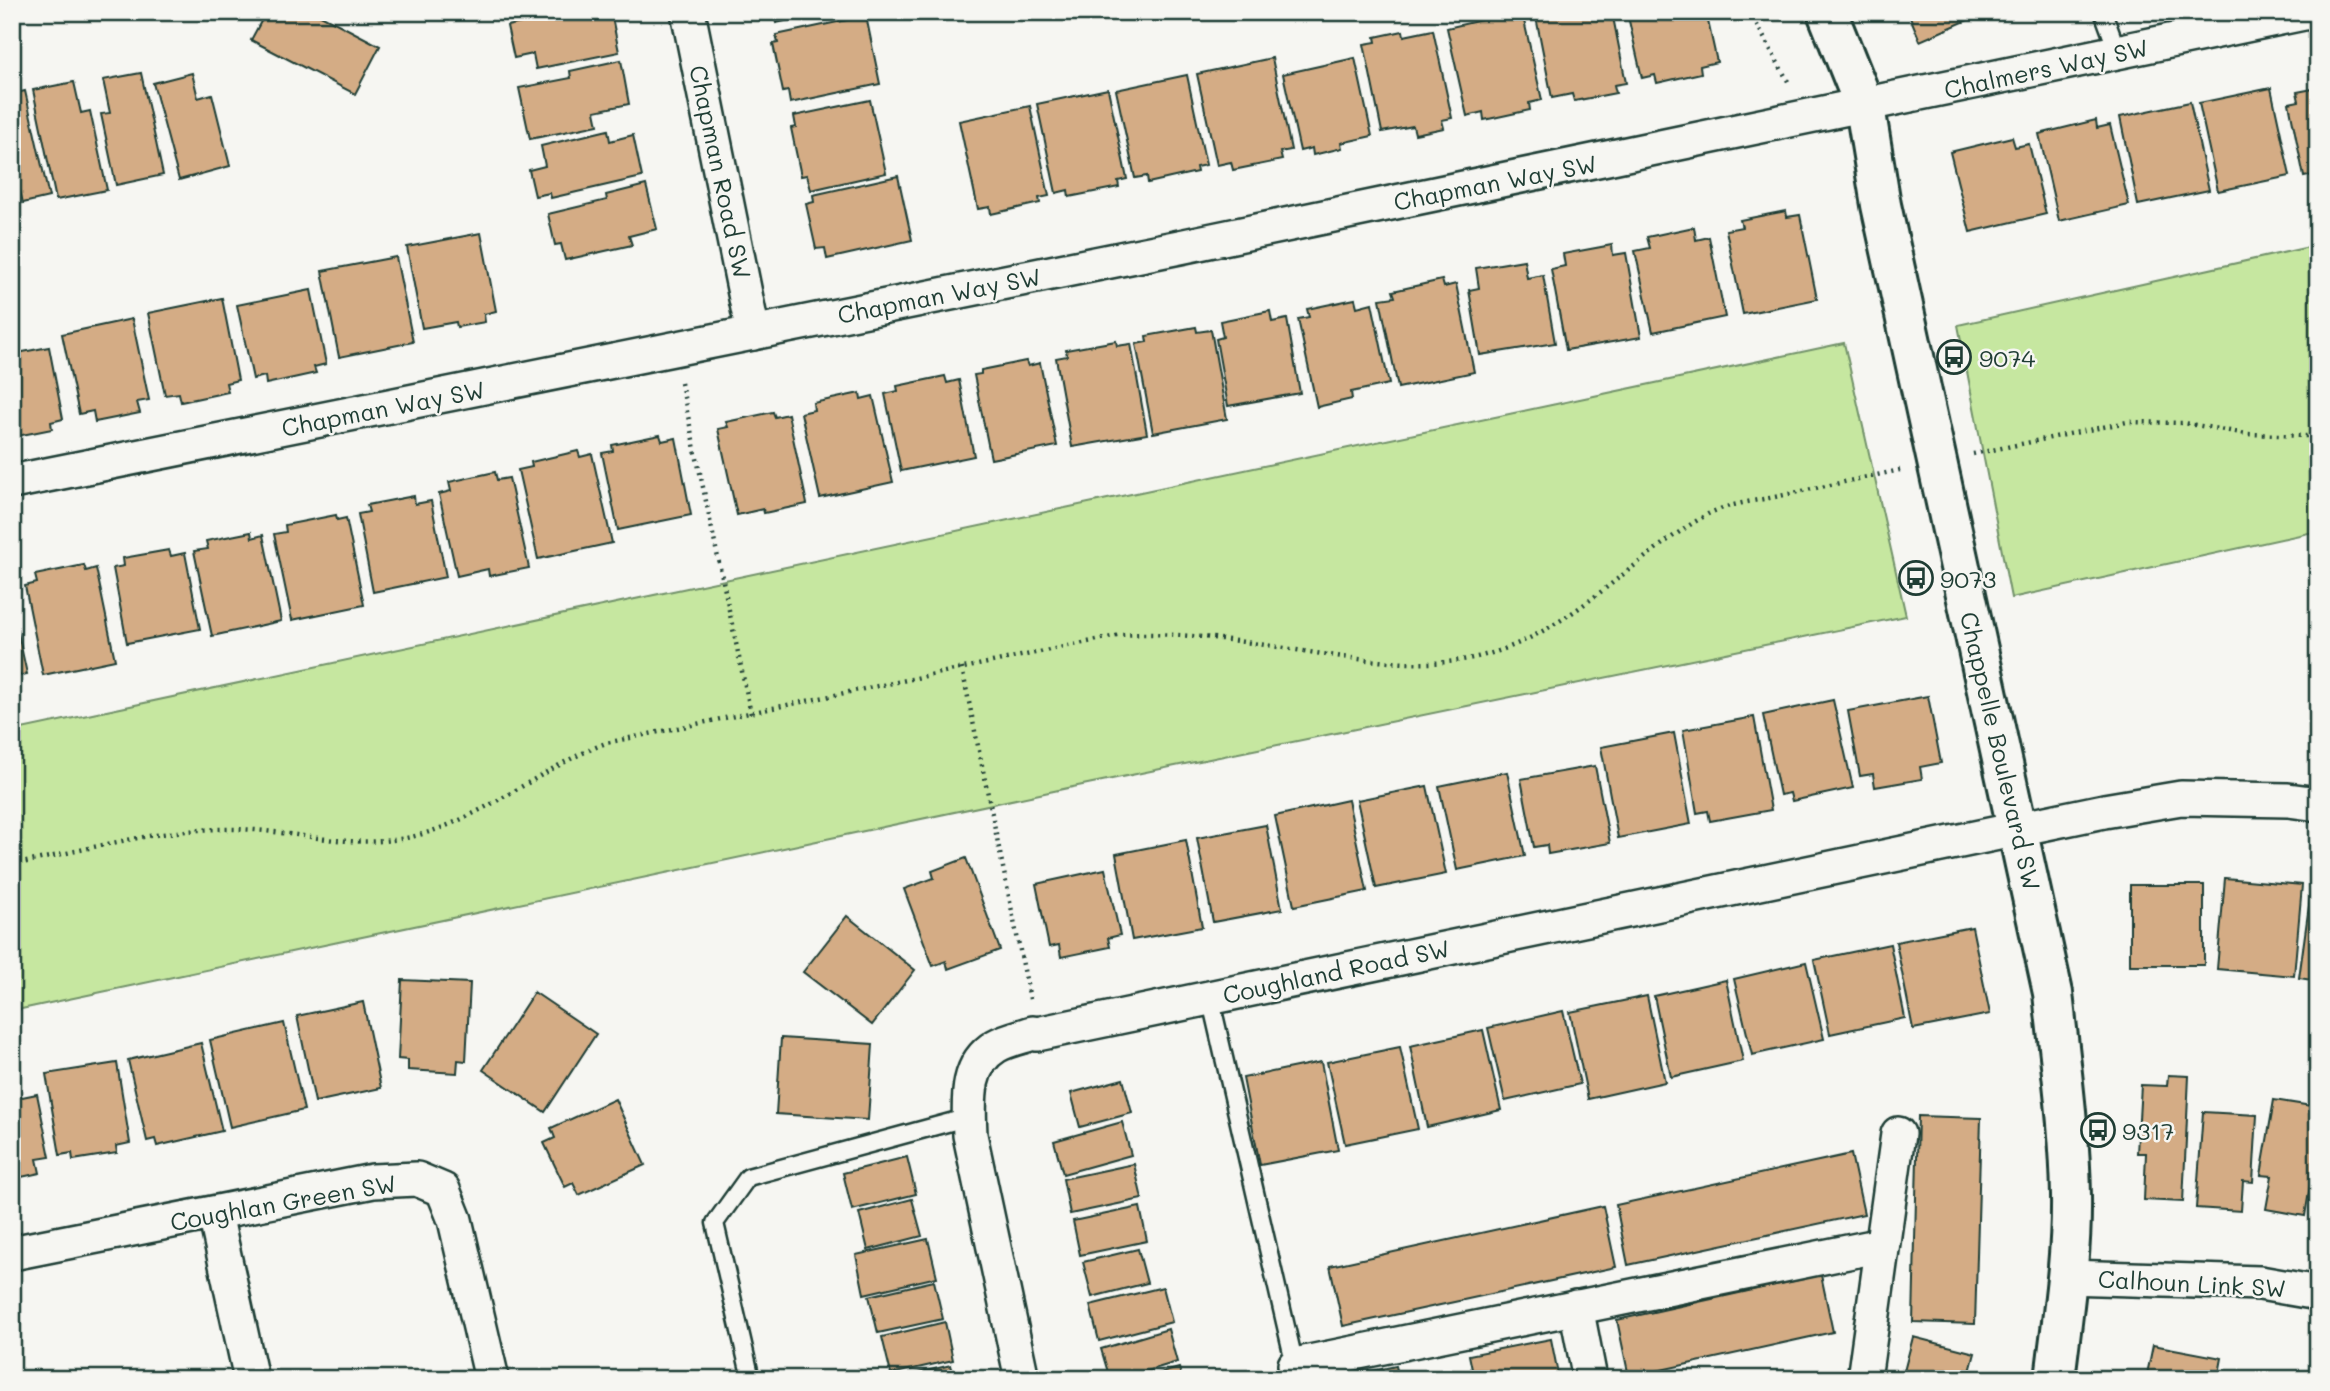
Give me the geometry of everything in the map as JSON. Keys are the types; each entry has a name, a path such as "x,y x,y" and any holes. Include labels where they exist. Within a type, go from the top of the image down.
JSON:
{"street":[{"name":"Chapman Road SW","path":"688,12 753,333"},
{"name":"Chappelle Boulevard SW","path":"1827,12 1866,107 1881,205 2019,827 2053,993 2067,1125 2071,1198 2067,1276 2055,1379"},
{"name":"Chalmers Way SW","path":"1866,107 2309,12"},
{"name":"Chapman Way SW","path":"12,482 1866,107"},
{"name":"Coughland Road SW","path":"1022,1379 970,1135 968,1095 976,1065 996,1046 1033,1033 2019,827 2181,798 2288,800 2318,804"},
{"path":"1864,1379 1898,1134"},
{"name":"Coughlan Green SW","path":"12,1253 373,1181 417,1179 443,1190 455,1220 492,1379"},
{"path":"215,1214 251,1379"},
{"path":"1296,1372 1576,1307 1882,1245"},
{"name":"Calhoun Link SW","path":"2067,1276 2260,1283 2318,1293"},
{"path":"1576,1307 1590,1379"}],"lane":[{"path":"2103,12 2118,53"},
{"path":"1210,998 1296,1372"},
{"path":"751,1379 715,1223 747,1177 969,1117"}],"path":[{"path":"1750,12 1808,118"},
{"path":"674,350 751,714"},
{"path":"12,865 146,837 204,829 231,828 338,841 380,842 407,838 461,819 549,769 606,743 1121,635 1152,633 1396,663 1441,662 1483,656 1528,641 1711,513 1741,504 2127,422 2184,423 2247,434 2318,435"},
{"path":"962,668 1037,1034"}],"green space":[{"path":"2318,245 2318,531 2011,598 1958,325"},
{"path":"1844,343 1906,616 1068,788 12,1011 12,731"}],"building":[{"path":"266,12 315,12 380,46 355,94 251,40"},
{"path":"582,12 583,18 611,12 619,52 536,69 533,54 514,58 507,26"},
{"path":"773,12 825,12 776,23"},
{"path":"1522,12 1542,100 1529,103 1530,110 1484,120 1483,112 1467,116 1447,28"},
{"path":"1535,12 1612,12 1626,83 1614,85 1616,93 1574,101 1572,94 1552,98"},
{"path":"1627,12 1706,12 1717,62 1700,66 1701,73 1657,83 1655,75 1642,78"},
{"path":"1908,12 1986,12 1920,41"},
{"path":"866,16 880,84 790,103 788,91 783,92 773,44 778,43 776,35"},
{"path":"1433,30 1452,118 1442,120 1444,128 1415,134 1413,126 1382,132 1364,44 1376,42 1375,37 1403,31 1404,36"},
{"path":"1272,58 1291,150 1280,152 1282,160 1233,170 1231,162 1217,165 1197,74"},
{"path":"1355,58 1372,136 1341,143 1342,148 1313,155 1312,148 1300,151 1283,74"},
{"path":"621,60 629,104 595,111 598,125 530,139 519,88 571,78 570,71"},
{"path":"141,73 163,175 116,185 101,114 110,113 103,80"},
{"path":"192,73 198,98 212,94 230,166 179,180 153,83"},
{"path":"1187,75 1206,165 1196,167 1197,172 1148,183 1147,176 1135,178 1116,90"},
{"path":"74,82 81,113 90,111 107,190 56,200 33,90"},
{"path":"2271,88 2290,176 2218,191 2199,103"},
{"path":"2318,88 2318,174 2304,177 2289,103 2299,101 2297,92"},
{"path":"1108,89 1127,179 1118,181 1119,187 1069,197 1068,190 1056,193 1037,104"},
{"path":"25,91 49,197 23,203 20,191 12,193 12,94"},
{"path":"870,100 886,173 811,190 807,175 801,176 791,128 796,127 794,116"},
{"path":"2190,102 2209,190 2138,205 2120,117"},
{"path":"1030,106 1049,196 1039,198 1040,203 991,214 990,207 978,209 959,121"},
{"path":"2096,120 2097,128 2110,125 2129,205 2059,221 2039,134"},
{"path":"608,130 610,141 633,135 642,177 551,198 550,193 535,196 529,170 545,166 541,146"},
{"path":"2012,137 2015,147 2029,144 2046,214 1970,232 1950,152"},
{"path":"898,176 912,240 827,259 825,248 816,249 806,204 814,202 813,195"},
{"path":"646,185 657,229 629,236 632,245 565,260 561,244 555,245 548,214 607,200 606,195"},
{"path":"1786,211 1787,217 1800,215 1817,299 1743,314 1726,230 1742,227 1740,220"},
{"path":"1694,227 1696,240 1709,237 1725,317 1653,332 1635,251 1650,248 1647,237"},
{"path":"481,233 496,311 484,314 485,322 457,327 456,322 422,328 407,247"},
{"path":"1612,245 1613,255 1626,253 1641,337 1566,350 1551,269 1565,266 1563,254"},
{"path":"396,257 413,342 339,357 322,271"},
{"path":"1524,260 1527,278 1543,275 1555,343 1480,355 1469,290 1479,288 1476,268"},
{"path":"1442,280 1444,287 1456,284 1474,372 1398,388 1380,299 1395,297 1393,291"},
{"path":"311,290 326,364 314,367 316,373 266,384 265,376 253,379 237,305"},
{"path":"222,298 238,380 226,383 228,392 181,402 179,393 165,395 148,313"},
{"path":"1355,299 1357,307 1372,303 1389,384 1351,392 1352,399 1317,407 1298,319 1309,317 1307,309"},
{"path":"1270,311 1272,322 1287,319 1300,393 1228,406 1216,339 1223,337 1220,321"},
{"path":"132,319 149,400 137,402 140,413 95,422 93,411 79,414 62,334"},
{"path":"1196,327 1197,332 1211,330 1227,419 1153,433 1136,344 1147,342 1146,336"},
{"path":"1116,341 1117,346 1131,344 1147,434 1072,447 1056,358 1067,356 1066,350"},
{"path":"49,347 63,419 51,422 52,429 12,437 12,354"},
{"path":"1026,361 1028,366 1040,363 1057,446 991,459 974,375 981,374 981,370"},
{"path":"945,376 947,383 959,380 974,456 901,471 885,394 898,391 897,386"},
{"path":"860,393 861,399 873,396 893,482 820,498 801,413 814,410 813,403"},
{"path":"773,412 775,417 788,414 807,504 764,513 763,509 737,515 718,429 728,427 726,422"},
{"path":"660,435 662,441 676,438 691,515 618,530 602,453 613,451 612,445"},
{"path":"578,451 580,457 592,454 612,543 538,559 518,470 532,467 531,462"},
{"path":"495,472 497,480 509,478 529,568 489,576 488,569 457,576 439,494 451,491 449,482"},
{"path":"414,496 415,504 431,501 446,577 373,592 358,514 369,512 367,505"},
{"path":"336,515 337,520 346,518 364,605 292,620 274,534 286,532 285,525"},
{"path":"251,532 252,538 263,535 281,621 212,636 194,551 208,549 206,541"},
{"path":"169,550 171,556 185,553 200,629 127,643 113,568 124,566 123,558"},
{"path":"84,565 86,571 96,568 115,660 43,675 25,586 37,583 35,575"},
{"path":"12,605 27,674 12,677"},
{"path":"1928,696 1941,763 1920,767 1922,779 1875,787 1873,774 1860,776 1848,711"},
{"path":"1833,700 1853,788 1792,801 1790,793 1780,795 1763,715"},
{"path":"1754,717 1771,810 1710,821 1708,811 1697,813 1683,730"},
{"path":"1674,733 1691,824 1618,838 1601,747"},
{"path":"1595,766 1610,843 1548,854 1547,845 1534,847 1521,779"},
{"path":"1507,772 1525,856 1457,870 1439,786"},
{"path":"1427,786 1446,874 1376,888 1357,800"},
{"path":"1348,800 1367,891 1294,906 1275,816"},
{"path":"1266,825 1282,909 1213,922 1197,838"},
{"path":"1186,840 1202,927 1132,940 1116,854"},
{"path":"966,858 1000,950 948,969 946,961 933,966 904,889 934,878 932,871"},
{"path":"1105,869 1120,935 1108,938 1110,947 1061,957 1059,945 1049,947 1036,884"},
{"path":"2225,878 2302,885 2294,976 2217,969"},
{"path":"2130,885 2204,885 2204,965 2130,965"},
{"path":"2311,891 2318,892 2318,981 2299,978"},
{"path":"847,916 915,970 872,1025 803,972"},
{"path":"1972,927 1990,1014 1913,1029 1896,942"},
{"path":"1890,944 1905,1018 1830,1034 1814,960"},
{"path":"1806,962 1824,1039 1752,1055 1734,979"},
{"path":"402,980 470,983 466,1061 458,1060 457,1073 408,1070 408,1060 398,1059"},
{"path":"1726,980 1743,1061 1671,1077 1654,996"},
{"path":"534,992 596,1034 545,1112 483,1070"},
{"path":"1647,996 1665,1082 1588,1099 1570,1012"},
{"path":"363,1002 381,1088 315,1102 297,1016"},
{"path":"1563,1011 1580,1084 1505,1101 1488,1028"},
{"path":"284,1023 304,1110 230,1127 210,1040"},
{"path":"1483,1030 1501,1110 1427,1127 1410,1046"},
{"path":"781,1038 873,1044 868,1120 776,1114"},
{"path":"201,1043 222,1131 157,1146 155,1139 147,1141 128,1060"},
{"path":"1400,1047 1418,1129 1345,1144 1327,1062"},
{"path":"1321,1062 1338,1150 1260,1165 1243,1078"},
{"path":"117,1063 130,1143 116,1146 117,1153 73,1160 72,1153 60,1155 46,1074"},
{"path":"2168,1075 2189,1076 2183,1202 2144,1200 2146,1153 2137,1153 2141,1085 2167,1086"},
{"path":"1123,1079 1132,1113 1080,1127 1071,1093"},
{"path":"37,1094 50,1157 37,1159 40,1173 12,1179 12,1099"},
{"path":"615,1099 645,1165 579,1195 573,1183 565,1187 544,1143 555,1138 551,1128"},
{"path":"2274,1100 2318,1107 2318,1138 2305,1216 2266,1209 2272,1176 2261,1175"},
{"path":"2203,1112 2257,1115 2253,1182 2243,1181 2241,1211 2196,1208"},
{"path":"1918,1116 1981,1118 1975,1324 1913,1322"},
{"path":"1122,1122 1131,1155 1063,1174 1054,1141"},
{"path":"1851,1154 1864,1214 1628,1265 1616,1205"},
{"path":"907,1157 916,1194 852,1210 843,1173"},
{"path":"1134,1164 1142,1199 1070,1214 1063,1179"},
{"path":"912,1199 922,1236 868,1250 859,1213"},
{"path":"1603,1206 1616,1267 1343,1326 1330,1266"},
{"path":"1140,1207 1147,1241 1080,1255 1073,1221"},
{"path":"928,1239 937,1277 864,1294 856,1255"},
{"path":"1138,1249 1147,1283 1092,1297 1083,1262"},
{"path":"1821,1275 1833,1332 1629,1377 1617,1320"},
{"path":"934,1281 943,1319 878,1333 869,1296"},
{"path":"1163,1287 1172,1322 1099,1341 1090,1305"},
{"path":"945,1322 953,1360 891,1374 882,1337"},
{"path":"1168,1329 1177,1362 1121,1379 1110,1379 1101,1349"},
{"path":"1913,1337 1975,1353 1968,1379 1902,1379"},
{"path":"1551,1339 1559,1379 1474,1379 1469,1355"},
{"path":"2153,1345 2222,1358 2218,1379 2146,1379"},
{"path":"951,1365 955,1379 893,1379"},
{"path":"1396,1366 1399,1379 1336,1379"},
{"path":"1179,1368 1182,1379 1139,1379"}],"place":[{"name":"9074","path":"1954,357"},
{"name":"9073","path":"1916,578"},
{"name":"9317","path":"2098,1130"}]}
